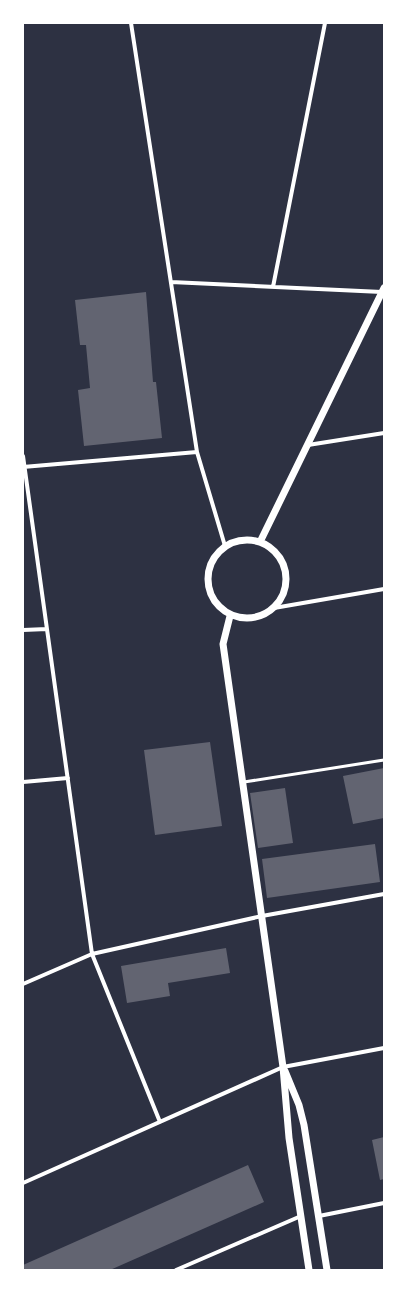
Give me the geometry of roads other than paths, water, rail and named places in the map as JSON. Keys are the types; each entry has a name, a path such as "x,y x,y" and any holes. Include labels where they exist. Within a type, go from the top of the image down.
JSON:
{"street":[{"path":"131,23 197,452 225,546"},
{"path":"273,287 324,23"},
{"path":"171,282 383,291 260,542"},
{"path":"307,445 384,433"},
{"path":"24,467 197,452"},
{"path":"23,456 92,954 160,1122"},
{"path":"248,540 260,542 271,548 280,558 286,571 286,584 282,597 274,608 265,615 242,619 230,616 220,609 212,600 208,589 207,577 210,565 216,554 225,546 236,541 248,540"},
{"path":"274,608 384,589"},
{"path":"230,616 223,644 283,1067 289,1138 309,1270"},
{"path":"23,630 47,629"},
{"path":"23,782 68,778"},
{"path":"23,984 92,954 262,916 384,894"},
{"path":"23,1183 283,1067 384,1048"},
{"path":"283,1067 294,1092 304,1125 328,1270"},
{"path":"319,1216 384,1203"},
{"path":"176,1270 301,1216"}],"lane":[{"path":"243,782 384,760"}]}
